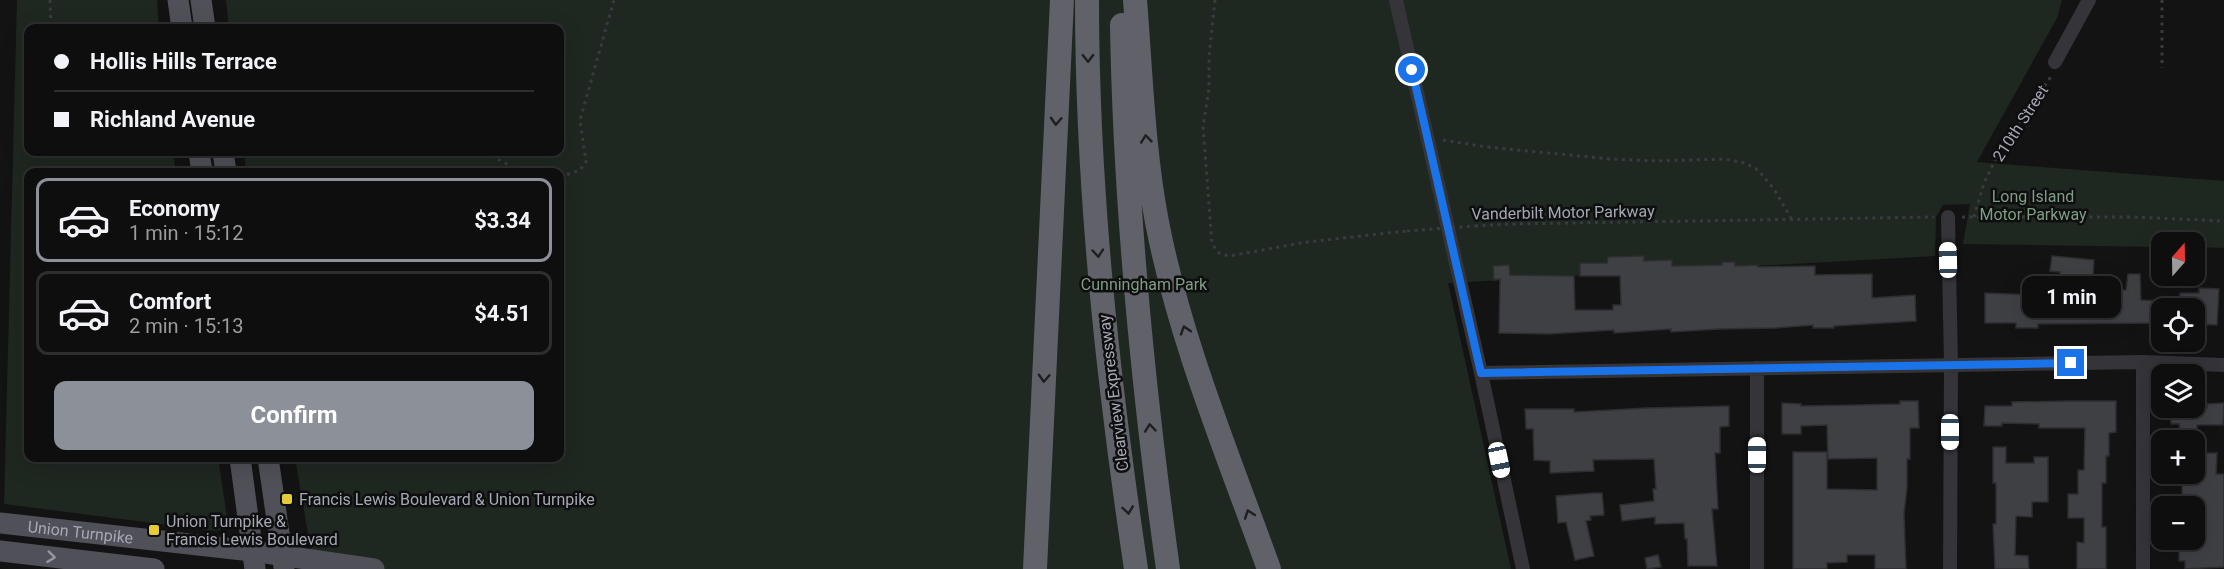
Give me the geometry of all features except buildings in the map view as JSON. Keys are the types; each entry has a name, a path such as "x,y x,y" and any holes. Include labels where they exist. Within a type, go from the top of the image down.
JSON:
{"highway":[{"path":"1035,569 1062,0"},
{"name":"Clearview Expressway","path":"1087,0 1091,143 1098,248 1115,417 1136,569"},
{"name":"Clearview Expressway","path":"1122,0 1123,84 1132,244 1168,569"},
{"path":"1135,0 1148,164 1162,248 1188,340 1269,569"},
{"path":"1027,569 1037,528"}],"main road":[{"path":"178,0 181,24"},
{"path":"201,0 204,24"},
{"path":"241,462 253,560"},
{"path":"269,462 283,562"},
{"name":"Union Turnpike","path":"0,523 253,560 374,569"},
{"name":"Union Turnpike","path":"0,551 154,569"}],"street":[{"path":"1396,0 1481,373 1522,569"},
{"path":"2055,62 2089,0"},
{"path":"1948,217 1951,364 1950,569"},
{"path":"1481,373 1951,364 2143,362 2224,365"},
{"path":"2143,362 2143,569"},
{"path":"1757,368 1757,569"}],"path":[{"path":"50,0 51,24"},
{"path":"564,176 580,170 586,162 580,120 614,0"},
{"name":"Vanderbilt Motor Parkway","path":"1215,0 1210,35 1209,89 1203,141 1212,244 1219,253 1229,256 1307,242 1407,231 1521,224 1948,217 2131,217 2224,220"},
{"path":"2162,0 2162,68"},
{"name":"210th Street","path":"1974,217 1984,183 1998,154 2052,74 2055,62"},
{"path":"1444,140 1487,147 1610,159 1655,161 1725,159 1745,163 1758,170 1774,189 1792,220"},
{"path":"492,156 514,168"}],"green space":[{"path":"17,0 157,0 159,24 24,24 24,156 174,156 175,168 24,168 24,462 219,462 227,517 225,525 221,530 215,531 4,504"},
{"name":"Cunningham Park","path":"226,0 2062,0 2057,18 1977,162 2224,181 2224,248 2205,247 2205,232 2151,232 2151,247 1963,244 1970,204 1943,205 1936,217 1935,256 1448,283 1511,569 314,569 296,462 564,462 564,168 246,168 244,156 564,156 564,24 229,24"}],"place":[{"name":"Francis Lewis Boulevard & Union Turnpike","path":"287,499"},
{"name":"Union Turnpike & Francis Lewis Boulevard","path":"154,530"}],"route":[{"path":"1412,70 1481,373 2071,363"}],"park label":[{"name":"Long Island Motor Parkway","path":"2033,205"}]}
